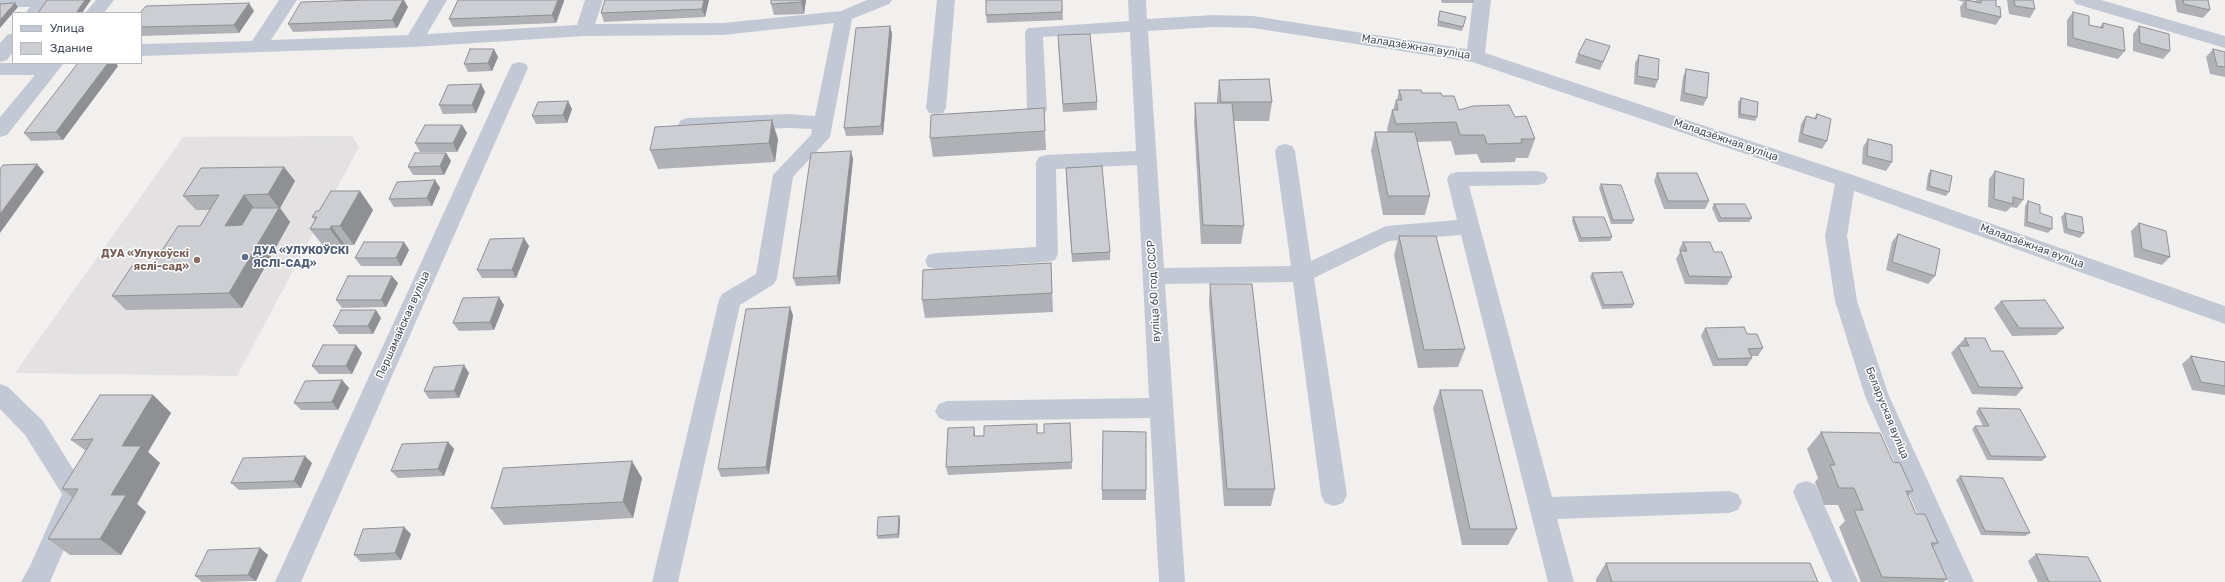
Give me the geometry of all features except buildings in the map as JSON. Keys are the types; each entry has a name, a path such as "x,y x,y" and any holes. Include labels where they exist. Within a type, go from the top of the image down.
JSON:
{"street":[{"path":"95,12 105,0"},
{"path":"257,47 288,0"},
{"path":"414,40 438,0"},
{"path":"584,30 594,0"},
{"path":"142,50 257,47 414,40 584,30 723,29 844,16 883,0"},
{"path":"936,108 946,0"},
{"name":"вуліца 60 год СССР","path":"1137,0 1172,582"},
{"path":"1474,56 1482,0"},
{"path":"2082,0 2225,42"},
{"path":"0,2 43,1 35,12"},
{"path":"665,582 730,300 766,278 783,175 820,137 844,16"},
{"name":"Маладзёжная вуліца","path":"1037,110 1034,32 1213,21 1276,25 1474,56 1846,180 2225,315"},
{"path":"0,56 12,40"},
{"path":"0,69 52,66"},
{"path":"0,130 52,66"},
{"name":"Першамайская вуліца","path":"288,582 519,68"},
{"path":"688,125 789,122 823,123"},
{"path":"1285,151 1334,495"},
{"path":"936,261 1047,254 1046,162 1146,158"},
{"path":"1538,178 1457,179 1561,582"},
{"name":"Беларуская вуліца","path":"1846,180 1836,236 1846,301 1877,396 1961,582"},
{"path":"1153,276 1303,274 1386,234 1470,227"},
{"path":"0,394 34,428 75,493 40,574 34,582"},
{"path":"947,411 1162,408"},
{"path":"1806,492 1845,582"},
{"path":"1542,508 1729,502"}],"shaded area":[{"name":"ДУА «Улукоўскі яслі-сад»","path":"352,136 359,147 237,376 15,373 183,137"}],"place":[{"name":"ДУА «УЛУКОЎСКІ ЯСЛІ-САД»","path":"245,257"},
{"name":"ДУА «Улукоўскі яслі-сад»","path":"197,260"}]}
